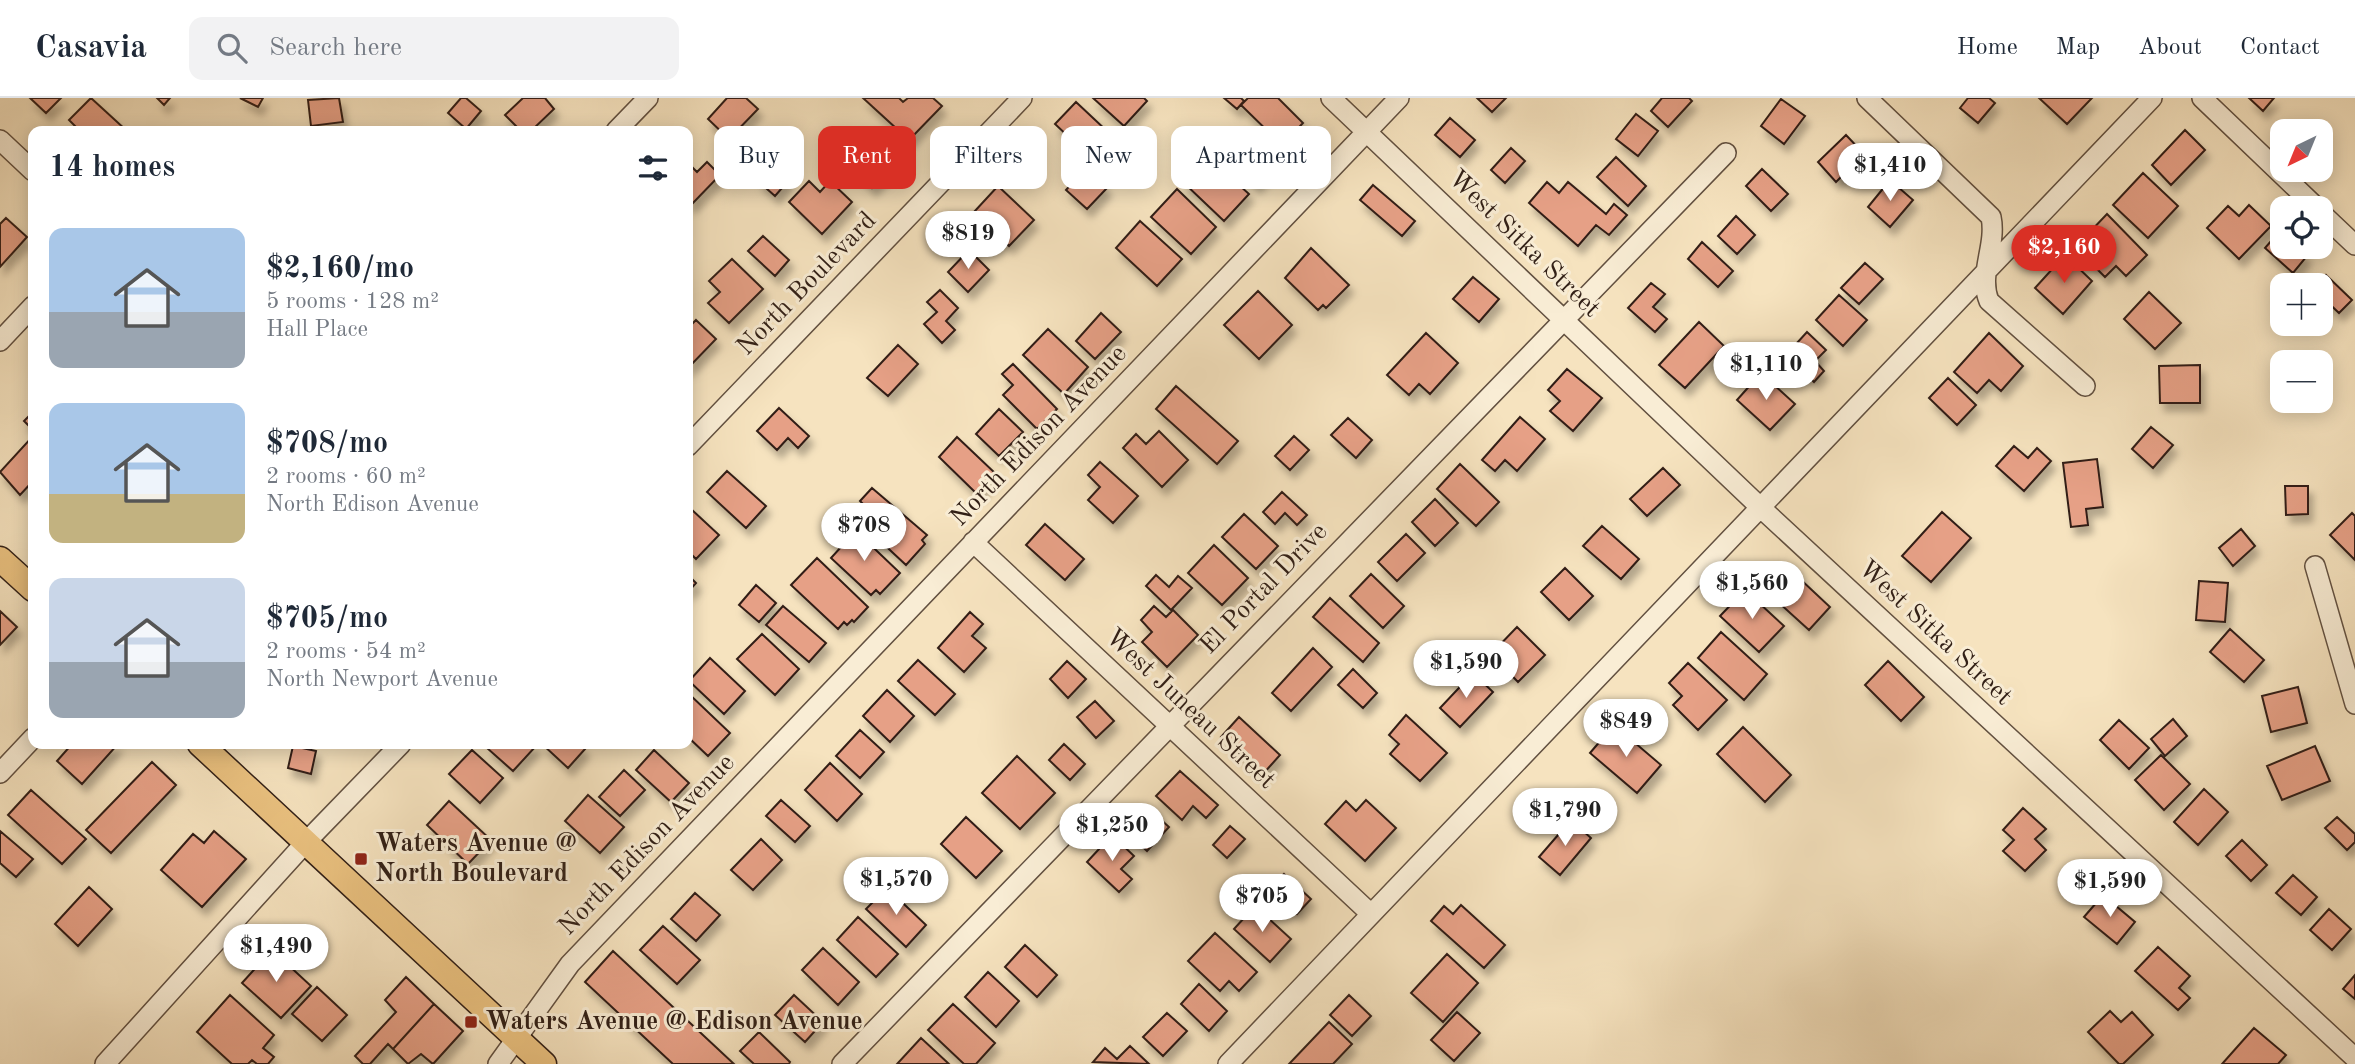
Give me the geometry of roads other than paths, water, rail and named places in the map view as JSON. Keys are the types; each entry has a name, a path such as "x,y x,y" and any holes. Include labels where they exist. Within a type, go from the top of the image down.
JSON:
{"main road":[{"path":"0,559 28,584"},
{"path":"205,749 544,1064"}],"street":[{"path":"621,126 648,98"},
{"name":"North Boulevard","path":"693,441 1022,98"},
{"name":"West Sitka Street","path":"1331,98 1760,507 2355,1058"},
{"name":"North Edison Avenue","path":"498,1064 514,1038 570,964 1399,98"},
{"path":"1867,98 1992,217 1995,235 1985,290 1989,301 2085,386"},
{"path":"1228,1064 2152,98"},
{"path":"2202,98 2304,196"},
{"path":"0,140 28,166"},
{"name":"El Portal Drive","path":"842,1064 1563,317 1726,153"},
{"path":"2333,224 2355,245"},
{"path":"0,341 28,311"},
{"name":"West Juneau Street","path":"973,542 1371,914"},
{"path":"2315,566 2355,704"},
{"path":"0,773 28,743"},
{"path":"105,1064 306,842 396,749"}],"place":[{"name":"Waters Avenue @ North Boulevard","path":"361,859"},
{"name":"Waters Avenue @ Edison Avenue","path":"471,1022"}]}
